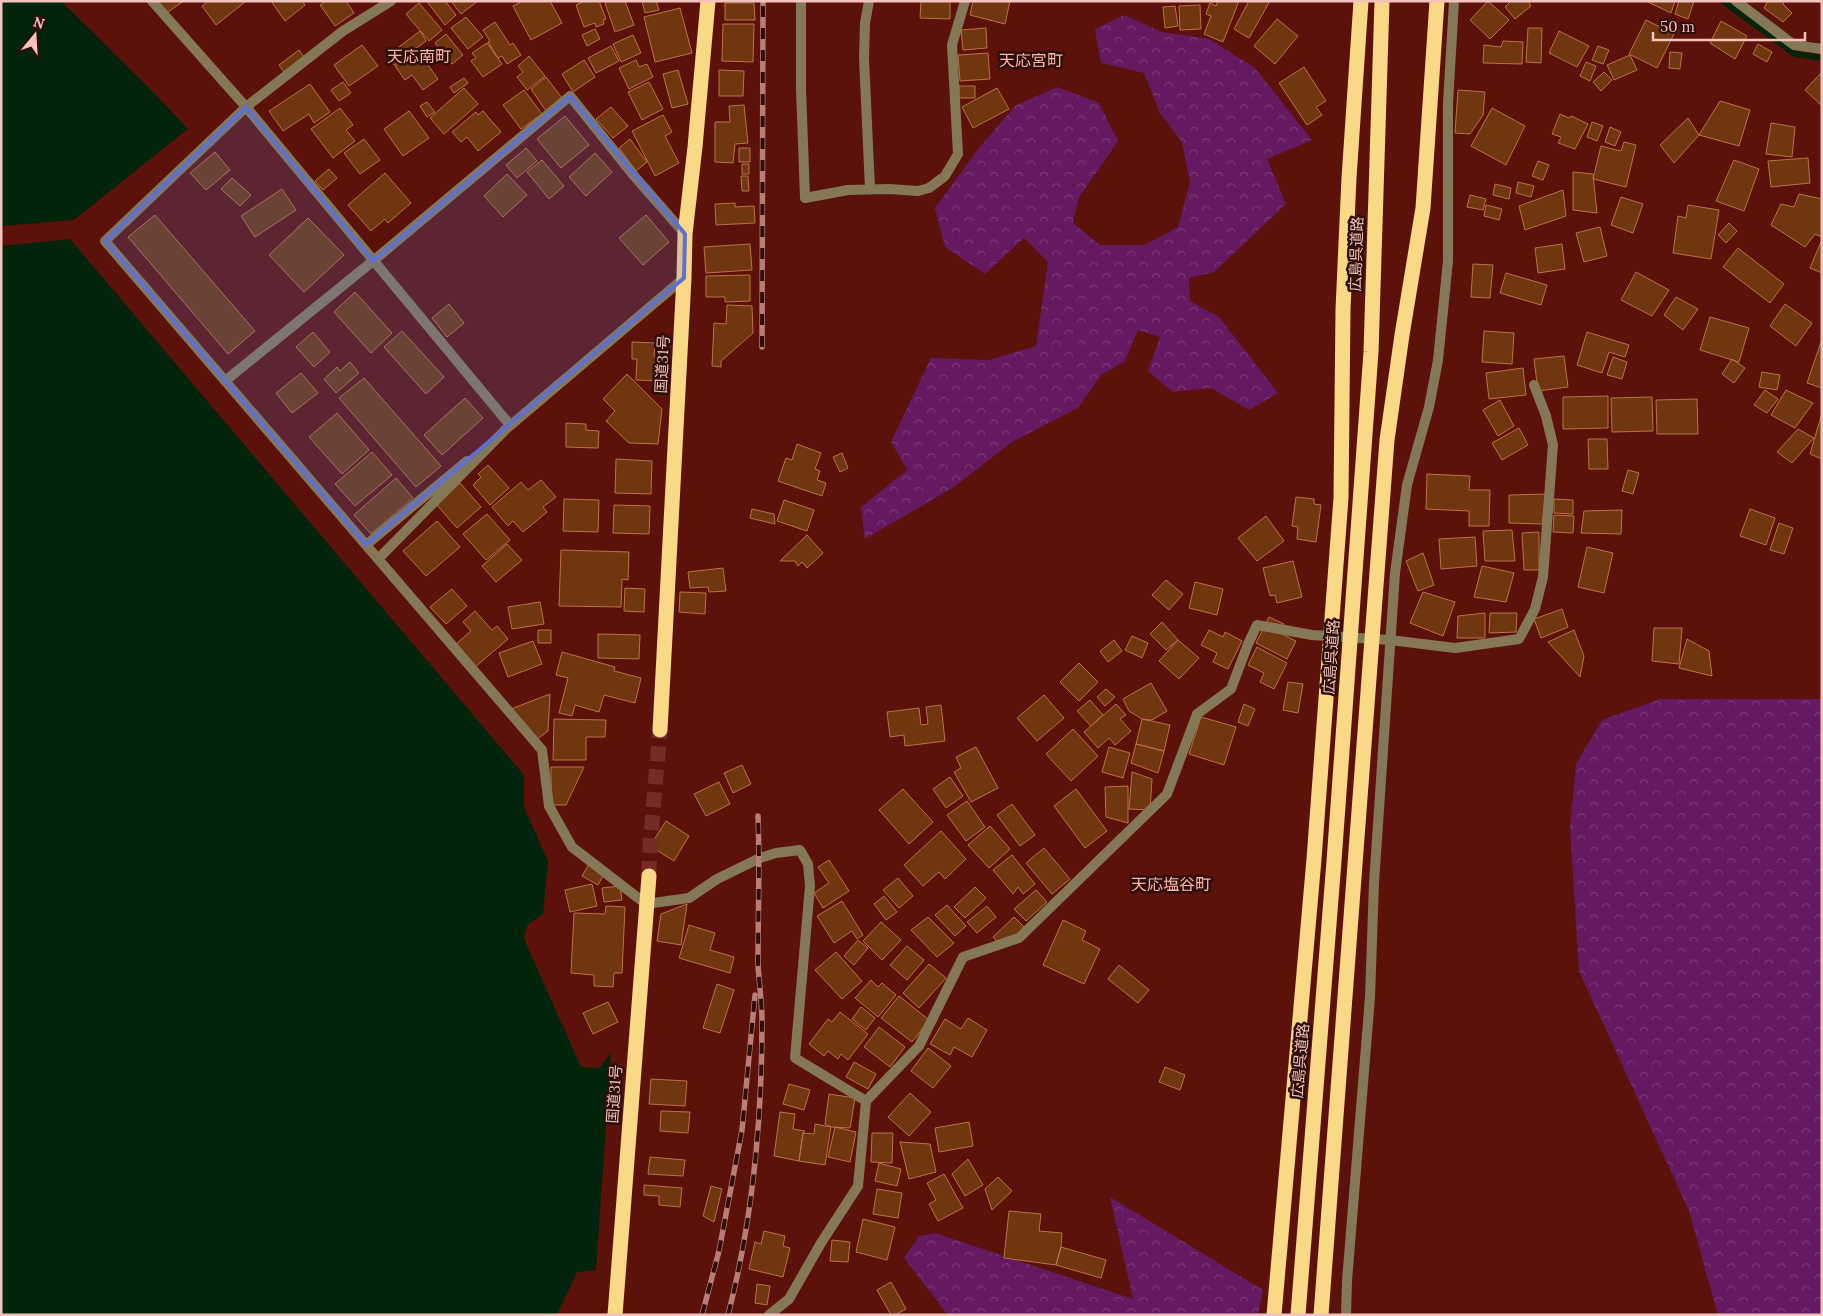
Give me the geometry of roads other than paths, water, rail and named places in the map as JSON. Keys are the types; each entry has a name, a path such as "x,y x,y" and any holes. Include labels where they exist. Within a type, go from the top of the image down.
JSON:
{"highway":[{"name":"国道31号","path":"660,730 685,234 708,1"},
{"path":"1274,1315 1314,859 1341,498 1344,291 1360,1"},
{"path":"1321,1315 1387,440 1423,208 1437,1"},
{"name":"広島呉道路","path":"1298,1315 1334,861 1371,352 1381,6"},
{"name":"国道31号","path":"615,1315 649,876"}],"street":[{"path":"152,1 246,106 510,426"},
{"path":"391,1 343,31 246,106 105,241 542,750 549,806 572,847 646,904 689,898 716,880 760,858 776,853 800,850 808,864 810,886 795,1058 866,1101"},
{"path":"801,1 801,90 805,198 848,190 918,191 929,188 945,176 958,154 952,44 965,1"},
{"path":"869,1 865,23 864,58 870,189"},
{"path":"1346,1315 1347,1281 1370,997 1375,864 1395,573 1406,485 1429,407 1439,350 1448,261 1448,103 1454,1"},
{"path":"1736,1 1794,44 1822,49"},
{"path":"225,381 373,261 570,96 635,177 685,234"},
{"path":"366,545 684,278"},
{"path":"769,1315 788,1299 858,1186 866,1101 919,1046 963,957 1019,938 1167,794 1197,714 1231,689 1257,625 1312,635 1390,640 1454,648 1519,639 1536,609 1543,577 1553,445 1546,416 1534,385"},
{"path":"382,555 510,426"}],"waterway":[{"path":"1723,1 1795,54 1822,58"}],"tunnel":[{"path":"649,876 660,730"}],"railway":[{"path":"762,347 763,1"},
{"path":"728,1315 737,1279 750,1206 758,1132 762,1058 762,1007 758,964 758,816"},
{"path":"702,1315 719,1251 742,1130 755,995"}],"district":[{"name":"天応南町","path":"419,56"},
{"name":"天応宮町","path":"1031,60"},
{"name":"天応塩谷町","path":"1171,884"}]}
